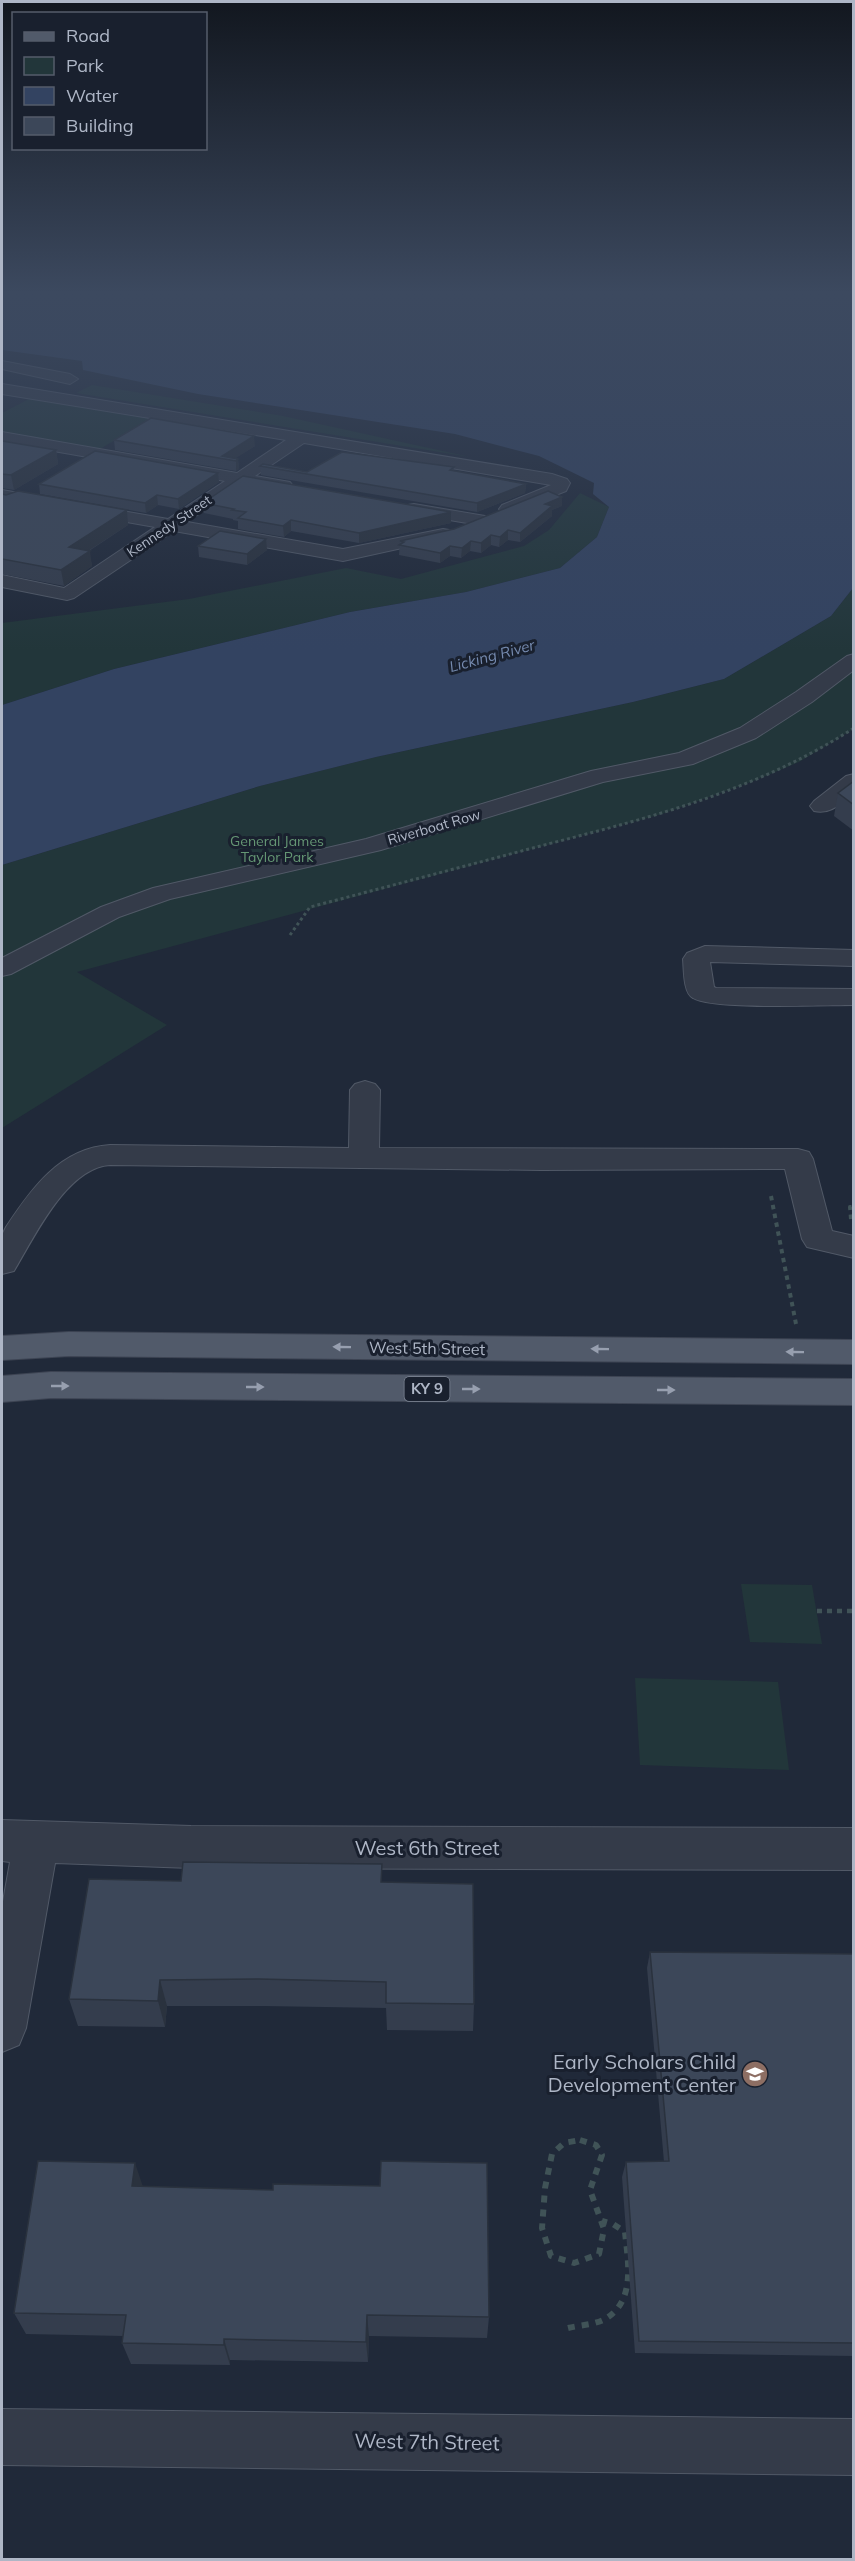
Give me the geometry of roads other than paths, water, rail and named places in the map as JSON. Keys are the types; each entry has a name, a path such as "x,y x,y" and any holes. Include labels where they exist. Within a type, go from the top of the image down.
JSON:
{"main road":[{"name":"West 5th Street","path":"2,1347 69,1344 854,1352"},
{"name":"KY 9","path":"2,1389 51,1385 854,1392"}],"street":[{"path":"7,500 343,555 447,533 560,487 561,483 552,479 137,412"},
{"path":"132,430 158,415"},
{"path":"2,437 302,489"},
{"name":"Kennedy Street","path":"2,581 67,594 301,438"},
{"path":"75,464 113,442"},
{"path":"7,500 37,486"},
{"path":"395,506 479,520"},
{"name":"Riverboat Row","path":"2,968 110,912 162,893 372,845 599,776 685,759 748,734 854,660"},
{"path":"822,806 854,781"},
{"path":"854,957 705,954 696,959 701,992 714,996 854,997"},
{"path":"364,1158 365,1090"},
{"path":"2,1263 13,1240 56,1184 87,1160 99,1156 798,1159 818,1239 854,1247"},
{"path":"2,2028 19,1842"},
{"name":"West 6th Street","path":"19,1842 191,1847 854,1849"},
{"name":"West 7th Street","path":"2,2437 854,2447"}],"water":[{"name":"Licking River","path":"311,412 853,412 853,588 831,616 724,679 633,702 376,757 260,786 2,865 2,705 114,669 350,612 466,592 560,568 597,537 609,507 593,494 594,483 539,456 455,434"}],"place":[{"name":"Early Scholars Child Development Center","path":"755,2074"}],"park label":[{"name":"General James Taylor Park","path":"277,850"}]}
